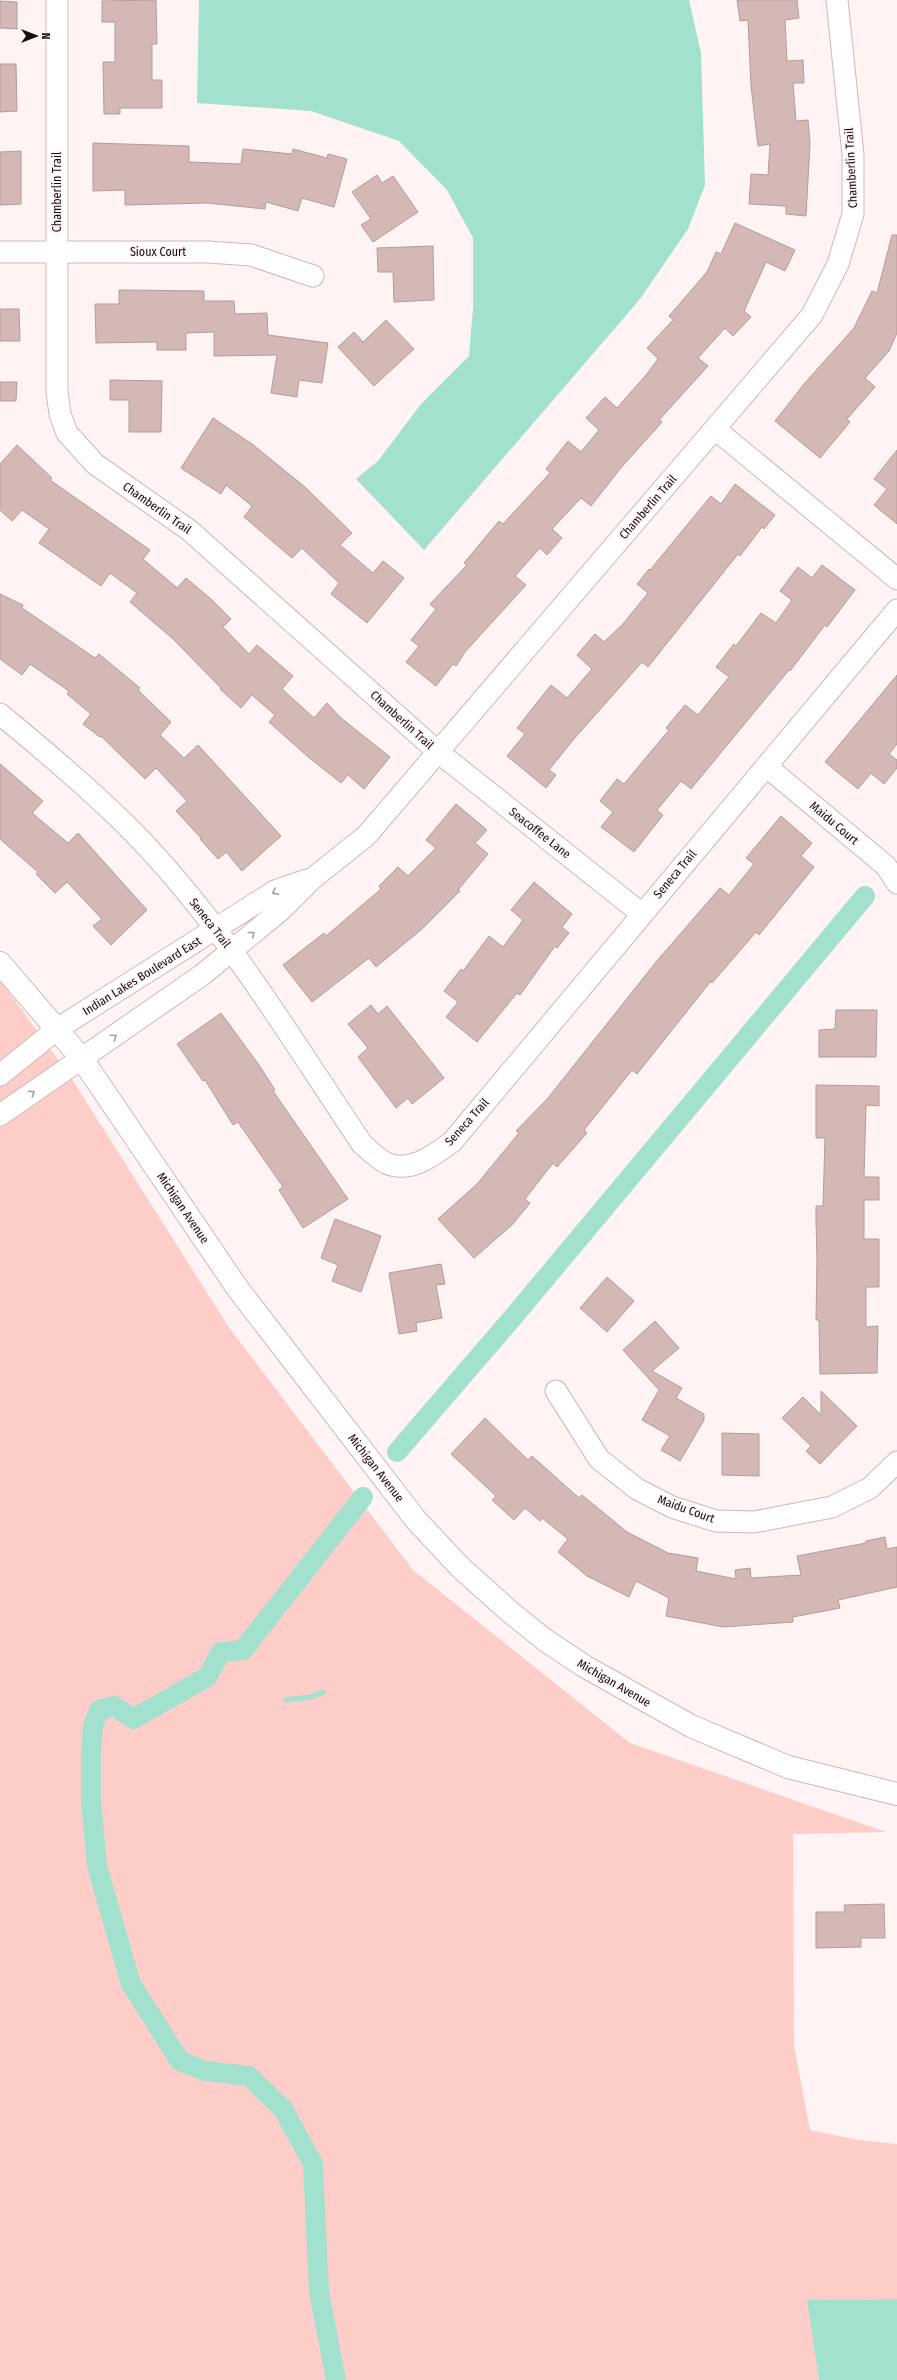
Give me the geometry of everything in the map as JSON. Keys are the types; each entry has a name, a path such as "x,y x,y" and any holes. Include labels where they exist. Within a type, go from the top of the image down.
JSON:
{"street":[{"name":"Chamberlin Trail","path":"57,0 57,392 60,414 67,433 95,464 189,530 438,752 812,315 838,264 854,214 852,155 837,0"},
{"name":"Sioux Court","path":"0,252 208,252 251,256 313,276"},
{"path":"715,429 897,579"},
{"name":"Seneca Trail","path":"0,714 63,766 132,831 215,929 362,1144 386,1163 405,1167 427,1159 452,1142 897,610"},
{"name":"Indian Lakes Boulevard East","path":"0,1115 202,975 231,951 280,910 312,879 366,836 438,752"},
{"name":"Seacoffee Lane","path":"438,752 642,914"},
{"name":"Maidu Court","path":"766,766 886,866 897,883"},
{"name":"Indian Lakes Boulevard East","path":"0,1075 57,1029 275,891 312,879"},
{"name":"Michigan Avenue","path":"0,963 82,1059 238,1289 412,1514 460,1567 509,1611 545,1640 584,1666 691,1726 788,1767 897,1794"},
{"name":"Maidu Court","path":"556,1391 599,1459 637,1489 672,1507 716,1521 754,1522 832,1507 870,1488 897,1462"}],"shaded area":[{"path":"199,0 689,0 701,53 705,185 688,229 640,299 424,550 356,479 378,461 421,404 469,356 473,308 473,238 447,190 399,141 311,111 197,103"},
{"path":"0,980 70,1076 228,1326 413,1570 630,1743 886,1832 793,1834 794,2046 810,2130 859,2140 897,2144 897,2299 808,2300 819,2380 0,2380"},
{"path":"897,2299 897,2380 819,2380 807,2300"}],"building":[{"path":"156,0 157,44 152,44 152,80 162,80 162,108 120,108 120,114 104,114 103,62 115,62 115,22 102,22 102,1"},
{"path":"737,0 797,0 799,18 785,20 787,61 803,60 804,83 793,83 796,121 808,120 810,143 806,216 786,214 786,206 749,204 751,174 768,175 770,144 758,146 751,86 748,20 740,21"},
{"path":"0,1 17,2 17,29 0,28"},
{"path":"0,64 16,64 17,111 0,112"},
{"path":"93,143 189,146 189,162 241,164 243,149 292,154 293,149 327,158 328,154 347,159 334,207 302,198 298,211 266,202 265,209 207,203 125,205 125,190 93,191"},
{"path":"21,151 21,204 0,205 0,152"},
{"path":"377,175 382,183 393,176 418,212 373,242 361,225 371,219 352,192"},
{"path":"735,223 795,250 785,271 766,262 744,311 751,317 733,336 725,328 698,358 708,366 659,420 662,422 620,469 591,506 581,498 552,529 562,538 547,555 540,548 515,576 526,585 465,652 456,666 453,664 436,686 406,662 419,646 411,640 436,609 430,604 467,565 464,563 499,521 503,524 550,473 546,469 568,441 581,452 599,430 586,418 605,397 617,408 646,375 658,359 647,348 673,320 669,316 707,272 716,252 721,254"},
{"path":"892,235 897,235 897,333 889,351 865,378 875,387 847,419 850,422 820,458 775,421 804,384 854,328 872,291 877,293"},
{"path":"433,246 434,300 394,302 393,272 378,272 377,248"},
{"path":"119,290 204,291 204,301 234,301 235,314 267,313 268,335 328,343 322,383 299,380 297,397 271,393 277,355 214,356 214,332 186,333 186,350 157,350 157,342 96,343 95,304 119,304"},
{"path":"0,309 19,309 20,341 0,341"},
{"path":"386,320 414,349 374,386 338,347 354,332 363,342"},
{"path":"110,380 162,381 161,432 129,432 129,400 110,400"},
{"path":"0,382 17,382 16,401 0,401"},
{"path":"213,418 252,444 305,487 352,533 340,545 373,573 383,561 404,578 367,623 331,594 339,583 302,548 292,558 244,517 252,506 226,485 221,494 181,468"},
{"path":"17,445 52,478 50,480 150,550 143,559 177,588 186,578 211,599 231,619 223,627 249,654 257,645 293,676 282,689 314,718 327,703 341,718 390,757 364,789 348,775 341,783 307,756 269,722 275,715 252,695 241,708 220,689 221,688 172,638 130,602 137,593 110,573 101,586 39,543 49,529 22,510 12,521 0,510 0,464"},
{"path":"897,450 897,524 874,505 887,489 874,479"},
{"path":"735,484 775,515 764,529 762,527 740,556 738,554 648,667 642,662 573,740 549,770 556,775 546,788 507,756 525,734 517,728 551,685 567,698 592,669 577,655 595,634 604,642 623,624 648,593 637,584 649,569 650,570 711,496 721,504"},
{"path":"822,565 855,590 827,627 825,625 790,671 789,670 691,789 681,781 657,810 663,815 634,852 601,827 613,812 600,801 617,779 624,784 669,730 666,728 685,705 698,715 729,677 716,667 734,644 736,646 761,613 776,623 792,600 780,591 798,567 812,578"},
{"path":"0,594 23,605 22,608 95,658 99,654 140,688 138,690 171,722 160,735 184,758 198,745 281,836 242,871 226,852 218,859 176,811 187,801 156,768 145,779 101,736 100,737 83,724 91,714 67,694 69,691 30,664 22,675 0,659"},
{"path":"897,675 897,744 889,754 897,760 897,768 884,784 871,773 858,789 825,762"},
{"path":"0,764 43,801 32,813 68,843 78,833 147,910 111,945 93,926 102,919 67,882 55,893 36,874 38,872 0,839"},
{"path":"456,804 487,830 475,843 488,854 458,890 460,891 422,929 376,967 369,958 312,1002 283,965 324,933 326,936 381,889 379,886 398,867 408,876 436,848 426,840"},
{"path":"781,816 812,843 801,856 814,867 759,935 756,932 712,983 711,981 637,1074 632,1070 584,1130 587,1133 557,1167 553,1163 525,1199 530,1203 512,1225 474,1258 438,1219 477,1184 519,1133 516,1131 548,1098 656,962 720,888 729,895 754,864 746,858"},
{"path":"534,882 572,914 562,927 569,933 557,948 555,946 520,995 517,993 477,1042 446,1017 458,1002 444,991 461,969 463,971 489,936 503,947 523,920 511,910"},
{"path":"371,1005 378,1014 387,1006 444,1078 412,1104 408,1098 396,1108 358,1057 368,1048 348,1024"},
{"path":"836,1010 877,1010 876,1057 819,1057 819,1030 835,1029"},
{"path":"221,1013 259,1065 275,1090 273,1091 348,1199 303,1228 279,1190 283,1187 238,1122 233,1125 205,1080 203,1081 177,1044"},
{"path":"816,1085 879,1086 879,1106 866,1105 864,1177 879,1177 879,1200 864,1200 864,1239 879,1239 879,1287 866,1287 866,1327 878,1326 877,1373 820,1374 819,1320 816,1320 816,1206 823,1206 825,1138 816,1138"},
{"path":"335,1219 381,1236 361,1292 332,1281 338,1265 321,1258"},
{"path":"441,1264 445,1284 436,1285 442,1318 416,1323 417,1331 399,1334 389,1273"},
{"path":"607,1277 634,1301 607,1332 580,1308"},
{"path":"655,1321 679,1348 652,1371 682,1388 676,1398 704,1414 704,1420 680,1461 661,1450 670,1436 642,1420 659,1390 623,1350"},
{"path":"821,1391 857,1426 820,1464 806,1451 811,1446 782,1418 803,1397 821,1415"},
{"path":"485,1418 528,1460 532,1456 579,1498 582,1495 627,1532 668,1553 698,1558 696,1571 736,1579 735,1570 750,1568 751,1578 801,1575 797,1556 866,1543 866,1541 885,1537 887,1549 897,1547 897,1587 838,1600 840,1608 793,1617 793,1622 723,1627 666,1616 669,1598 636,1581 629,1597 587,1576 558,1552 568,1539 542,1518 540,1521 525,1508 514,1520 492,1500 496,1496 451,1454"},
{"path":"722,1433 759,1434 759,1476 722,1475"},
{"path":"884,1904 885,1938 861,1938 861,1947 816,1948 816,1912 845,1912 844,1905"}],"waterway":[{"path":"397,1452 514,1316 865,896"},
{"path":"617,1192 621,1197"},
{"path":"336,2380 319,2292 313,2164 283,2109 249,2076 205,2071 180,2061 131,1984 97,1866 91,1801 91,1754 93,1726 99,1710 114,1706 133,1719 207,1677 221,1652 243,1650 363,1497"},
{"path":"286,1700 311,1697 323,1692"}]}
